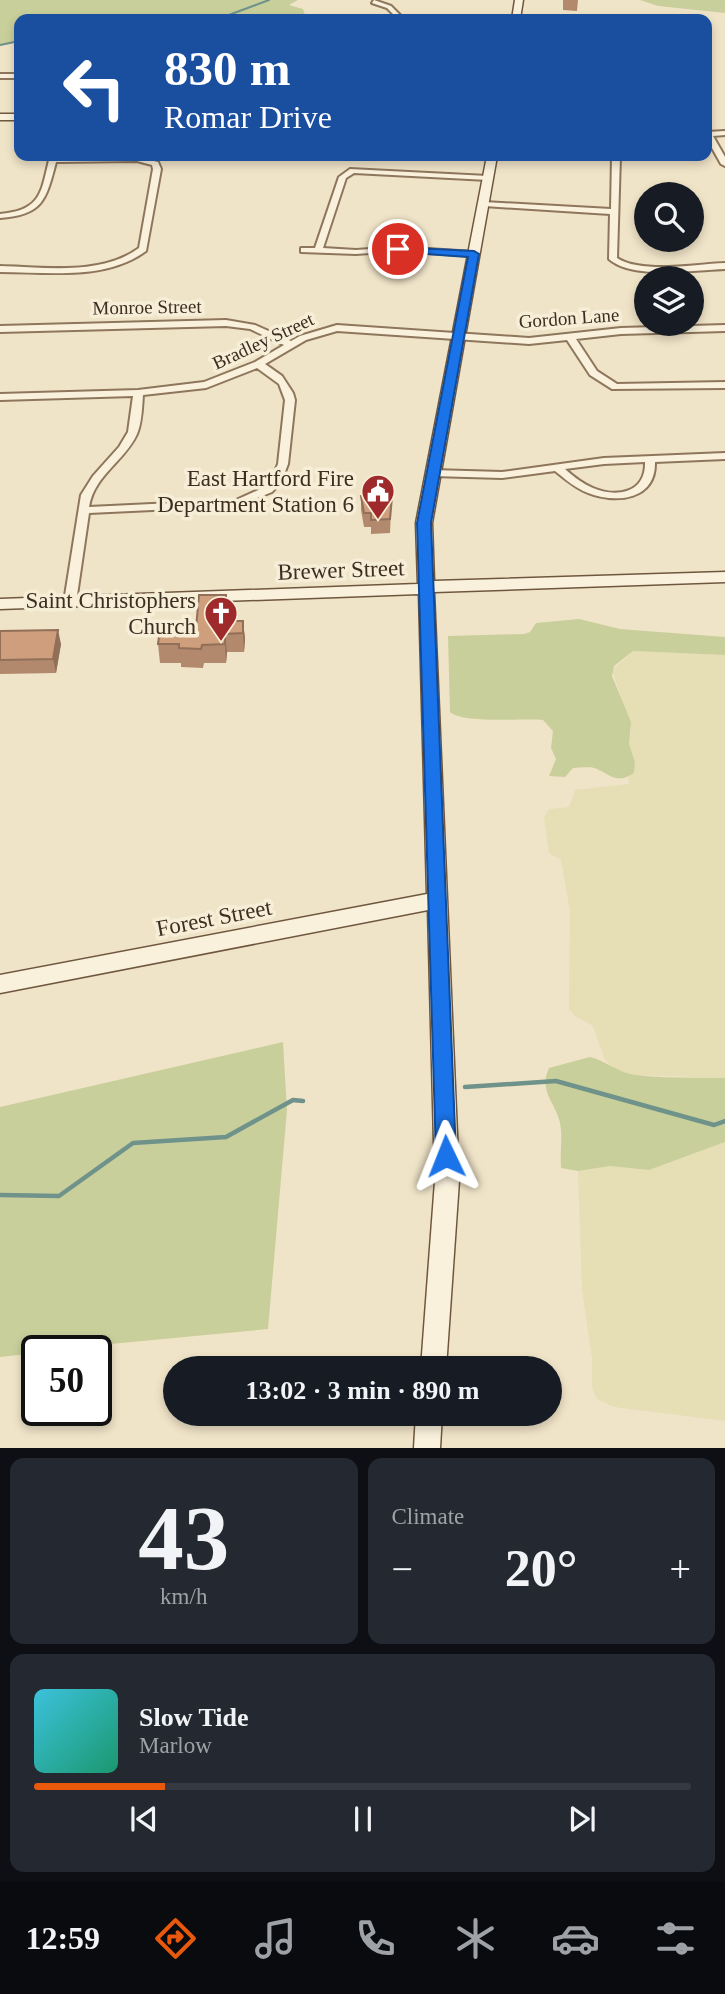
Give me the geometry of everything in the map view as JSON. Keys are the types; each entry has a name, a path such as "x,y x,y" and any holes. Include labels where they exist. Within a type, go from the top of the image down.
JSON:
{"main road":[{"path":"434,1356 447,1181 424,523 491,161"},
{"name":"Brewer Street","path":"0,604 404,592 447,584 725,577"},
{"name":"Forest Street","path":"0,984 437,900"},
{"path":"427,1448 428,1426"}],"street":[{"path":"374,2 389,7 396,14"},
{"path":"712,141 725,164"},
{"path":"0,216 27,214 39,205 52,161"},
{"path":"0,269 105,267 123,263 143,249 157,169 155,164 144,161"},
{"path":"616,161 613,258 617,264 635,268 725,266"},
{"path":"318,250 343,177 353,171 488,178"},
{"path":"484,204 614,212"},
{"path":"304,250 356,252 398,249 474,254"},
{"name":"Monroe Street","path":"0,328 226,323 252,327 291,345"},
{"name":"Bradley Street","path":"1,397 138,393 206,386 258,365 312,334 337,328 458,336"},
{"name":"Gordon Lane","path":"458,336 529,341 621,331 725,328"},
{"path":"570,338 591,372 601,381 615,387 725,385"},
{"path":"83,510 237,503 259,495 275,484 281,470 290,400 288,389 280,377 258,365"},
{"path":"70,602 83,510 93,480 120,453 134,429 138,393"},
{"path":"0,407 1,397"},
{"path":"432,473 491,476 650,458 725,456"},
{"path":"558,468 576,484 614,495 635,492 647,484 652,472 650,458"}],"shaded area":[{"path":"633,651 725,655 725,1078 635,1075 616,1070 605,1060 593,1026 575,1016 569,1009 570,911 561,860 549,853 544,817 549,809 569,807 575,790 629,784 628,777 634,773 635,762 629,744 631,728 612,670"},
{"path":"725,1142 725,1421 614,1407 597,1399 592,1387 592,1358 582,1290 578,1171 610,1166 649,1170"}],"green space":[{"path":"0,0 298,0 289,5 303,9 305,14 14,14 14,43 0,46"},
{"path":"640,0 725,0 725,13 658,6"},
{"path":"579,619 620,629 725,637 725,655 633,651 614,666 612,676 631,722 629,744 635,762 634,773 623,778 615,778 588,767 573,768 565,777 549,776 556,759 551,748 553,731 543,720 467,718 450,712 448,636 524,634 530,632 536,623"},
{"path":"283,1042 287,1110 268,1329 112,1344 112,1335 21,1335 21,1355 0,1357 0,1107"},
{"path":"590,1057 636,1075 725,1078 725,1142 649,1170 610,1166 578,1171 561,1168 560,1121 547,1092 546,1077 549,1068"}],"building":[{"path":"387,493 387,497 392,497 390,519 371,520 371,513 364,513 361,496"},
{"path":"199,595 226,595 225,621 243,621 243,633 225,634 225,644 202,645 201,649 179,648 179,644 158,644 160,629 196,628"},
{"path":"58,630 53,659 0,660 0,631"}],"waterway":[{"path":"231,14 269,0"},
{"path":"0,45 14,42"},
{"path":"465,1087 556,1081 714,1125 725,1121"},
{"path":"0,1195 59,1196 133,1143 226,1137 293,1100 303,1101"}],"place":[{"name":"East Hartford Fire Department Station 6","path":"378,521"},
{"name":"Saint Christophers Church","path":"221,643"}],"route":[{"path":"398,249 474,254 424,523 446,1156"}]}
